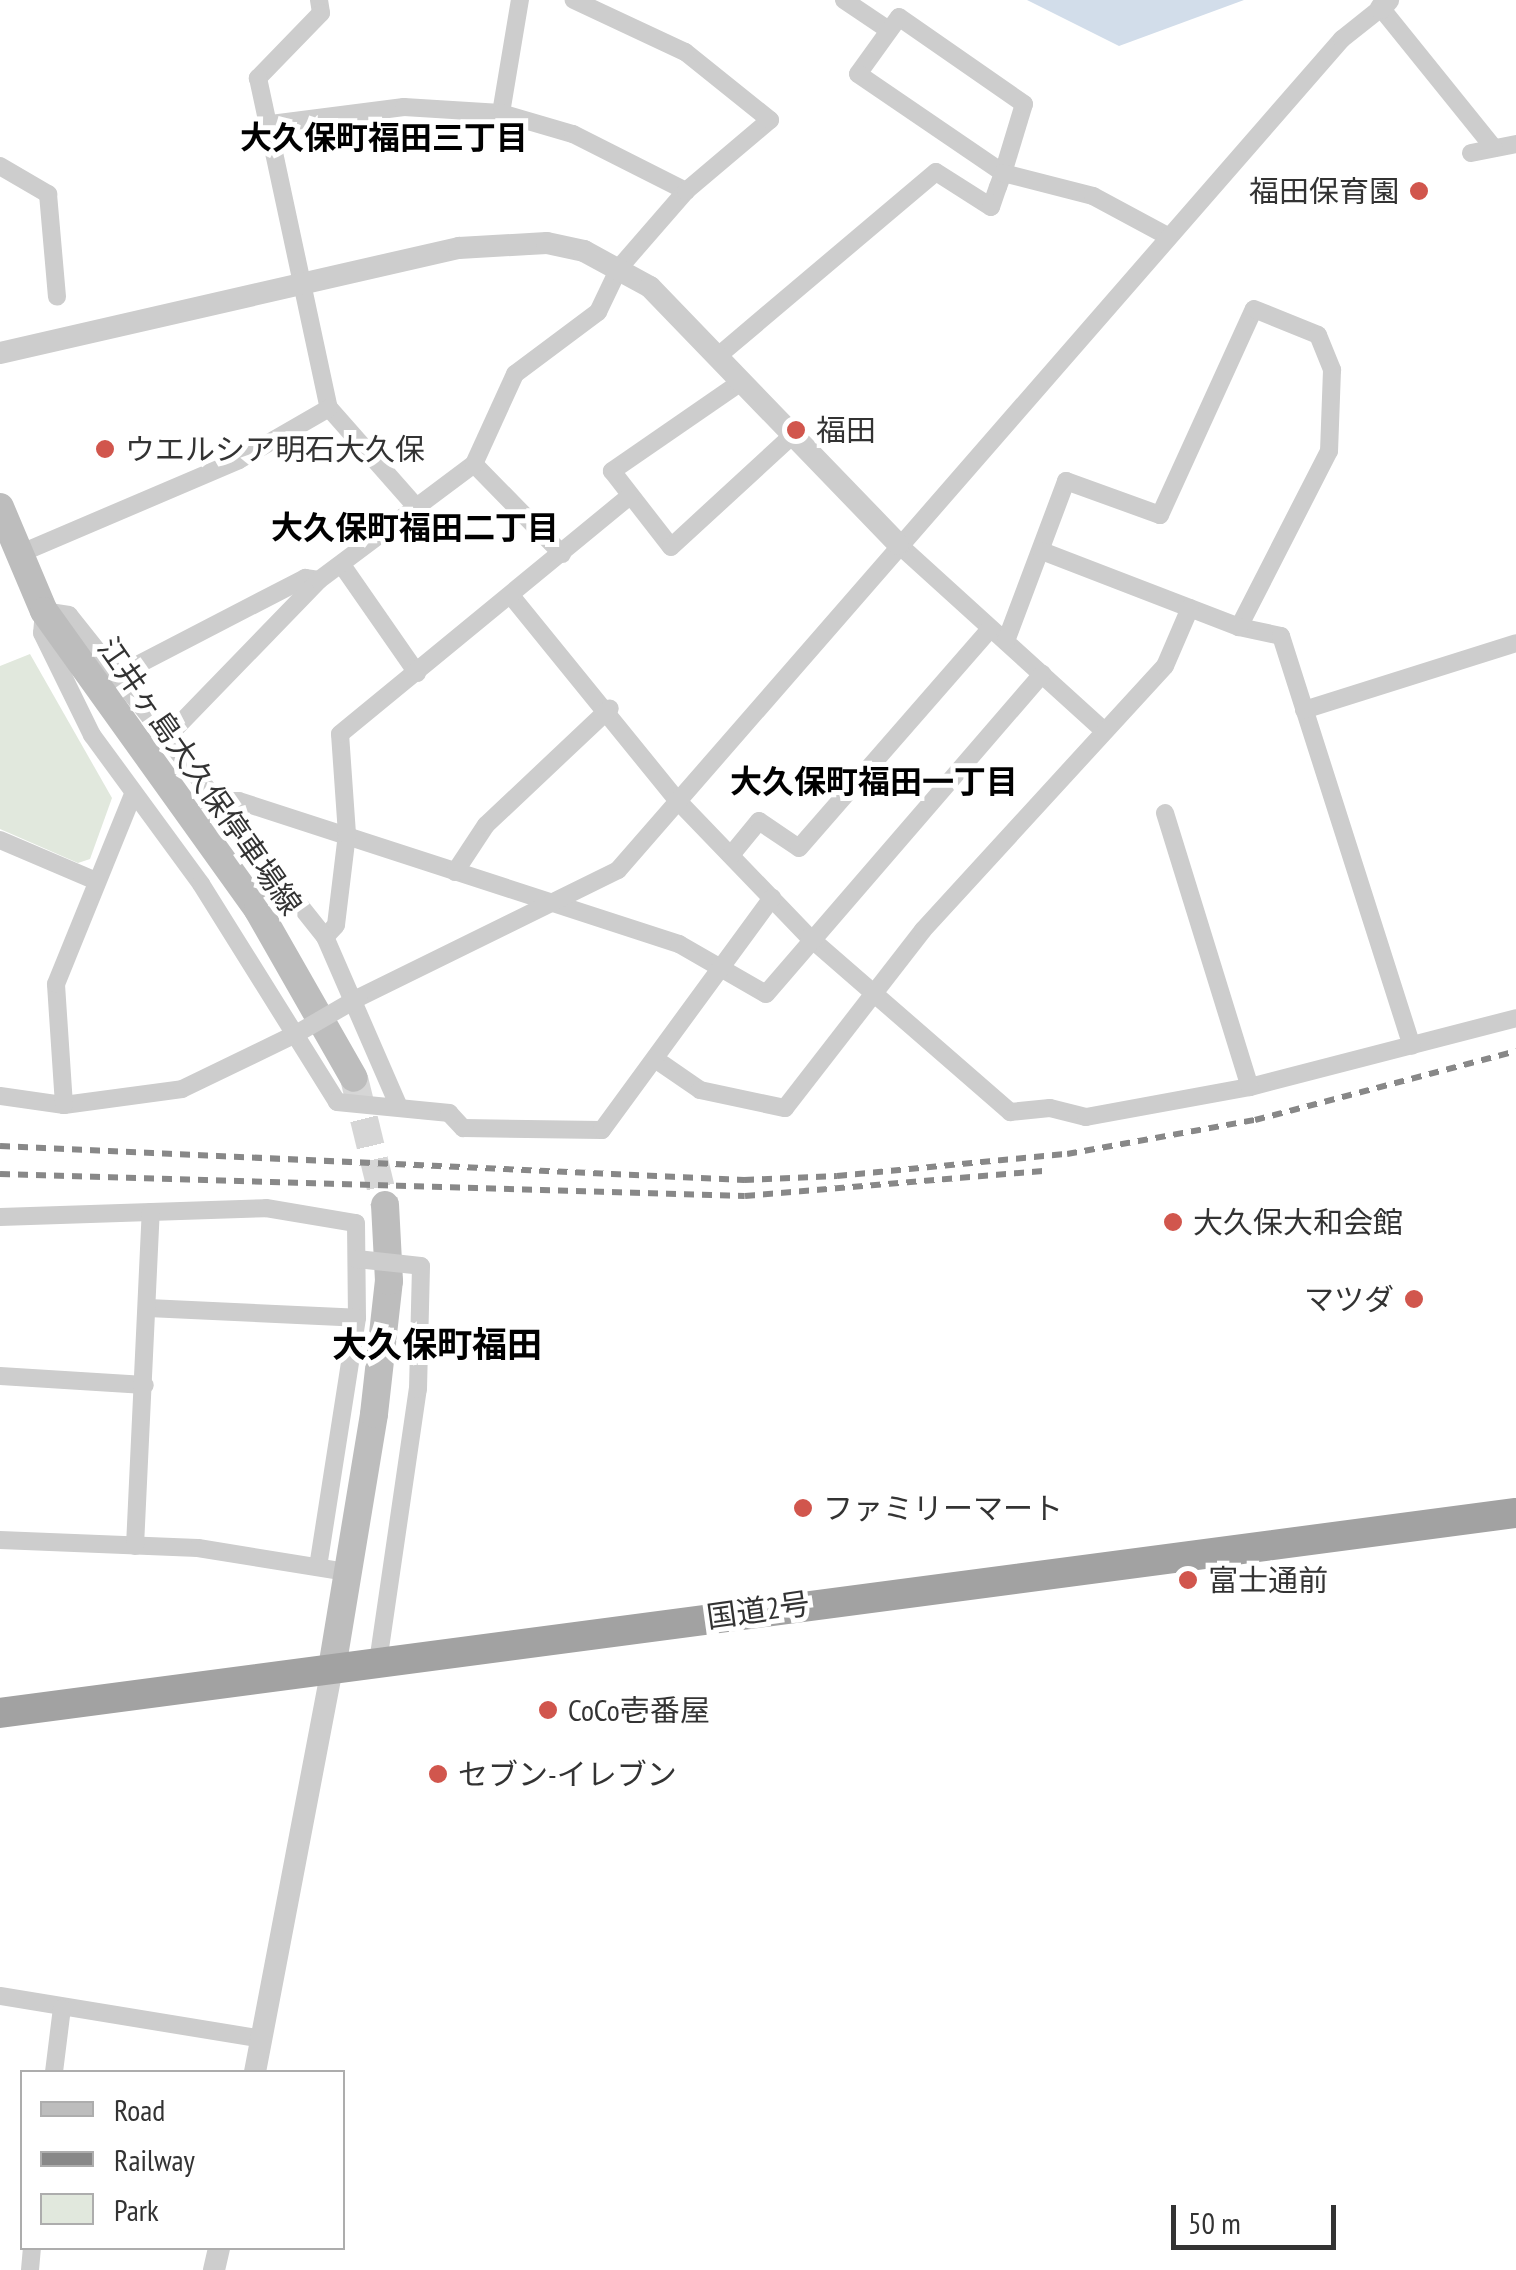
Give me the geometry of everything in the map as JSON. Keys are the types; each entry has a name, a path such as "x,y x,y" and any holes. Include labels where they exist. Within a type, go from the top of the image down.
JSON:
{"highway":[{"name":"国道2号","path":"0,1713 1516,1513"}],"main road":[{"name":"江井ヶ島大久保停車場線","path":"0,507 44,610 258,910 354,1078"},
{"path":"332,1668 352,1573 389,1282 385,1205"}],"street":[{"path":"319,0 321,13 258,78 271,124 329,408 418,510"},
{"path":"502,112 520,0"},
{"path":"167,736 319,580 344,568 474,464 515,374 598,312 619,268 686,191 770,120 685,52 574,0"},
{"path":"844,0 887,29"},
{"path":"0,1096 64,1105 182,1089 618,870 898,544 1342,39 1385,4 1494,148"},
{"path":"718,356 936,172 991,207 1002,173 1024,104 899,18 887,29 858,74 1002,173 1093,196 1169,237"},
{"path":"271,124 404,107 502,112 573,134 686,191"},
{"path":"1471,153 1516,144"},
{"path":"0,166 34,178 48,194 57,297"},
{"path":"0,353 301,283 508,241 584,251 619,268 718,356 898,544 1104,731"},
{"path":"1006,641 1066,480 1160,516 1254,310 1302,322 1332,370 1329,451 1239,627"},
{"path":"740,382 612,470 671,547 793,435"},
{"path":"19,554 239,460 329,408"},
{"path":"474,464 562,554"},
{"path":"325,937 336,925 347,834 340,734 512,597 630,496"},
{"path":"1042,551 1239,627 1281,636 1412,1046"},
{"path":"344,568 417,672"},
{"path":"118,675 304,578 319,580"},
{"path":"512,597 610,708 678,801 870,996 1010,1112 1086,1117 1250,1087 1516,1018"},
{"path":"658,1061 700,1090 785,1108 870,996 1166,666 1190,608"},
{"path":"399,1107 358,998 325,937 69,615 44,610 42,633 133,794 296,1034 337,1102 449,1113 464,1128 602,1130 724,974 772,898"},
{"path":"731,855 759,821 800,848 989,630"},
{"path":"1304,710 1516,643"},
{"path":"214,801 347,834 548,905 679,944 724,974 766,994 809,936 1042,674"},
{"path":"455,872 486,825 610,708"},
{"path":"64,1105 56,984 94,880 133,794"},
{"path":"1165,813 1250,1087"},
{"path":"0,840 94,880"},
{"path":"0,1217 266,1208 356,1223 357,1318 318,1567"},
{"path":"135,1546 146,1385 151,1212"},
{"path":"356,1259 421,1266 418,1389 378,1662"},
{"path":"148,1308 357,1318"},
{"path":"0,1376 146,1385"},
{"path":"0,1540 135,1546 352,1573"},
{"path":"255,2070 332,1668"},
{"path":"0,1996 262,2039"},
{"path":"54,2070 62,2008"}],"green space":[{"path":"30,654 112,798 90,859 78,863 0,829 0,666"}],"shaded area":[{"path":"1027,0 1244,0 1119,46"}],"tunnel":[{"path":"354,1078 385,1205"}],"railway":[{"path":"0,1146 744,1180 837,1176 1067,1154 1255,1120 1516,1051"},
{"path":"0,1174 745,1196 1043,1171"}],"place":[{"name":"福田保育園","path":"1419,191"},
{"name":"福田","path":"796,430"},
{"name":"ウエルシア明石大久保","path":"105,449"},
{"name":"大久保大和会館","path":"1173,1222"},
{"name":"マツダ","path":"1414,1299"},
{"name":"ファミリーマート","path":"803,1508"},
{"name":"富士通前","path":"1188,1580"},
{"name":"CoCo壱番屋","path":"548,1710"},
{"name":"セブン-イレブン","path":"438,1774"}],"district":[{"name":"大久保町福田三丁目","path":"384,137"},
{"name":"大久保町福田二丁目","path":"415,527"},
{"name":"大久保町福田一丁目","path":"874,781"},
{"name":"大久保町福田","path":"437,1344"}]}
